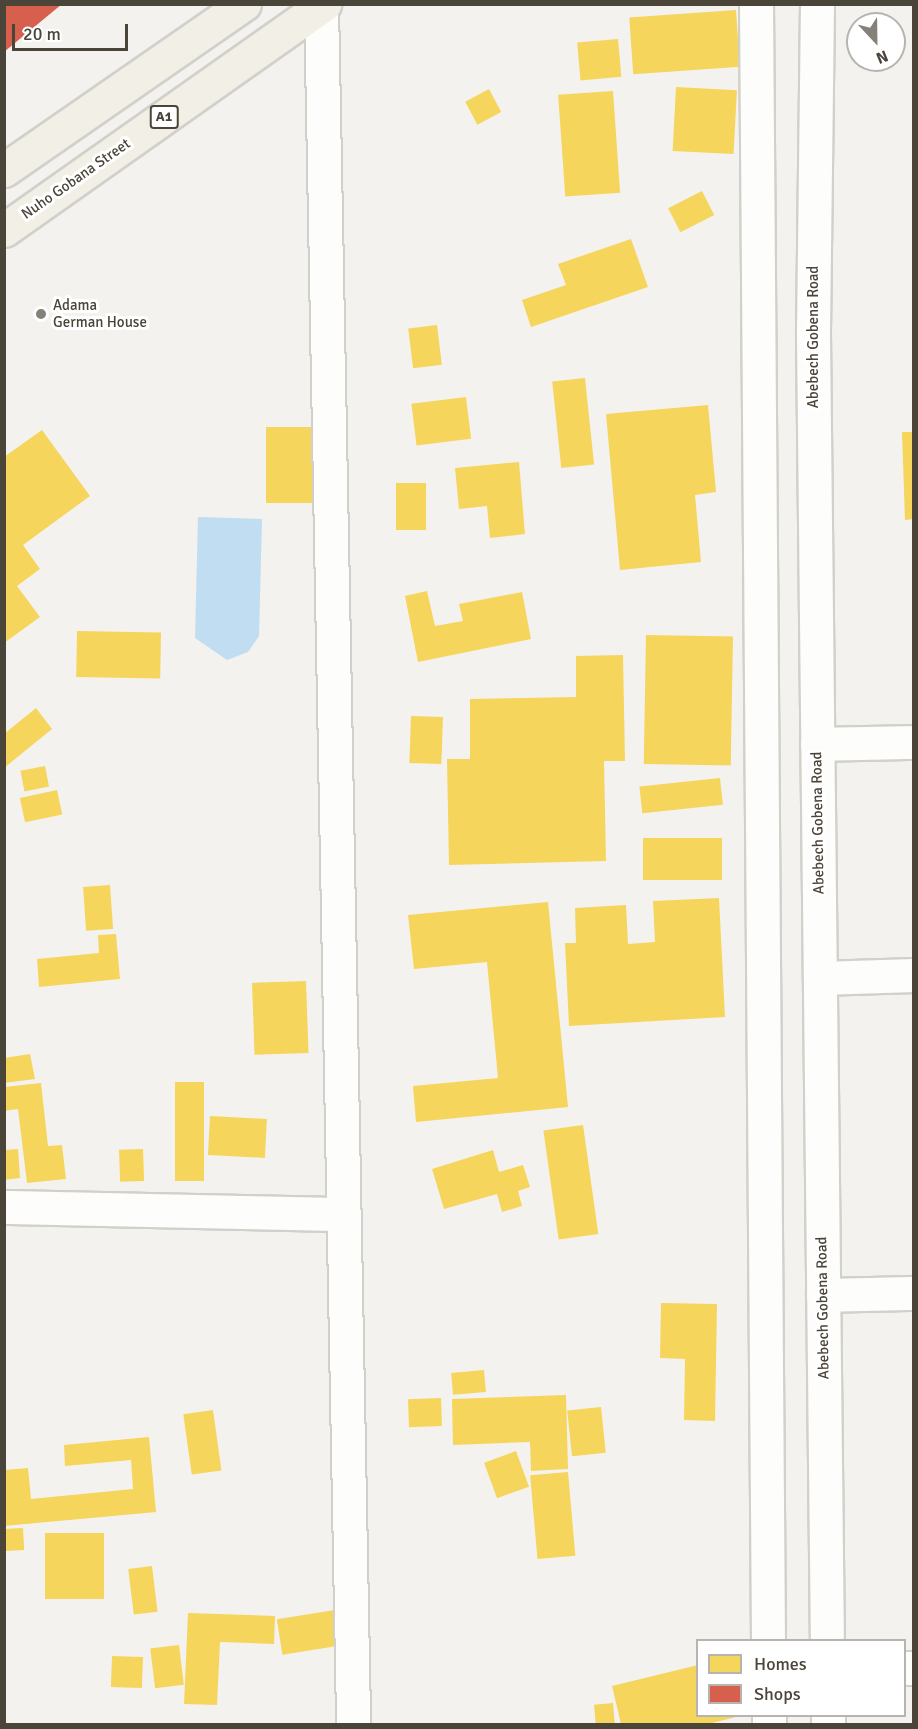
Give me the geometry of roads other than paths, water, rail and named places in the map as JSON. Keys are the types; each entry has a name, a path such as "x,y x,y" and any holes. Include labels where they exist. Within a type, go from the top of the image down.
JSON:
{"main road":[{"path":"4,170 244,4"},
{"name":"Nuho Gobana Street","path":"4,230 322,5"}],"street":[{"path":"756,4 768,1639"},
{"name":"Abebech Gobena Road","path":"817,4 817,744 827,1639"},
{"path":"322,5 353,1725"},
{"path":"817,744 914,742"},
{"path":"820,978 914,975"},
{"path":"4,1207 343,1214"},
{"path":"823,1295 914,1293"}],"water":[{"path":"198,517 262,519 259,636 248,652 227,660 195,638"}],"place":[{"name":"Adama German House","path":"41,314"}]}
